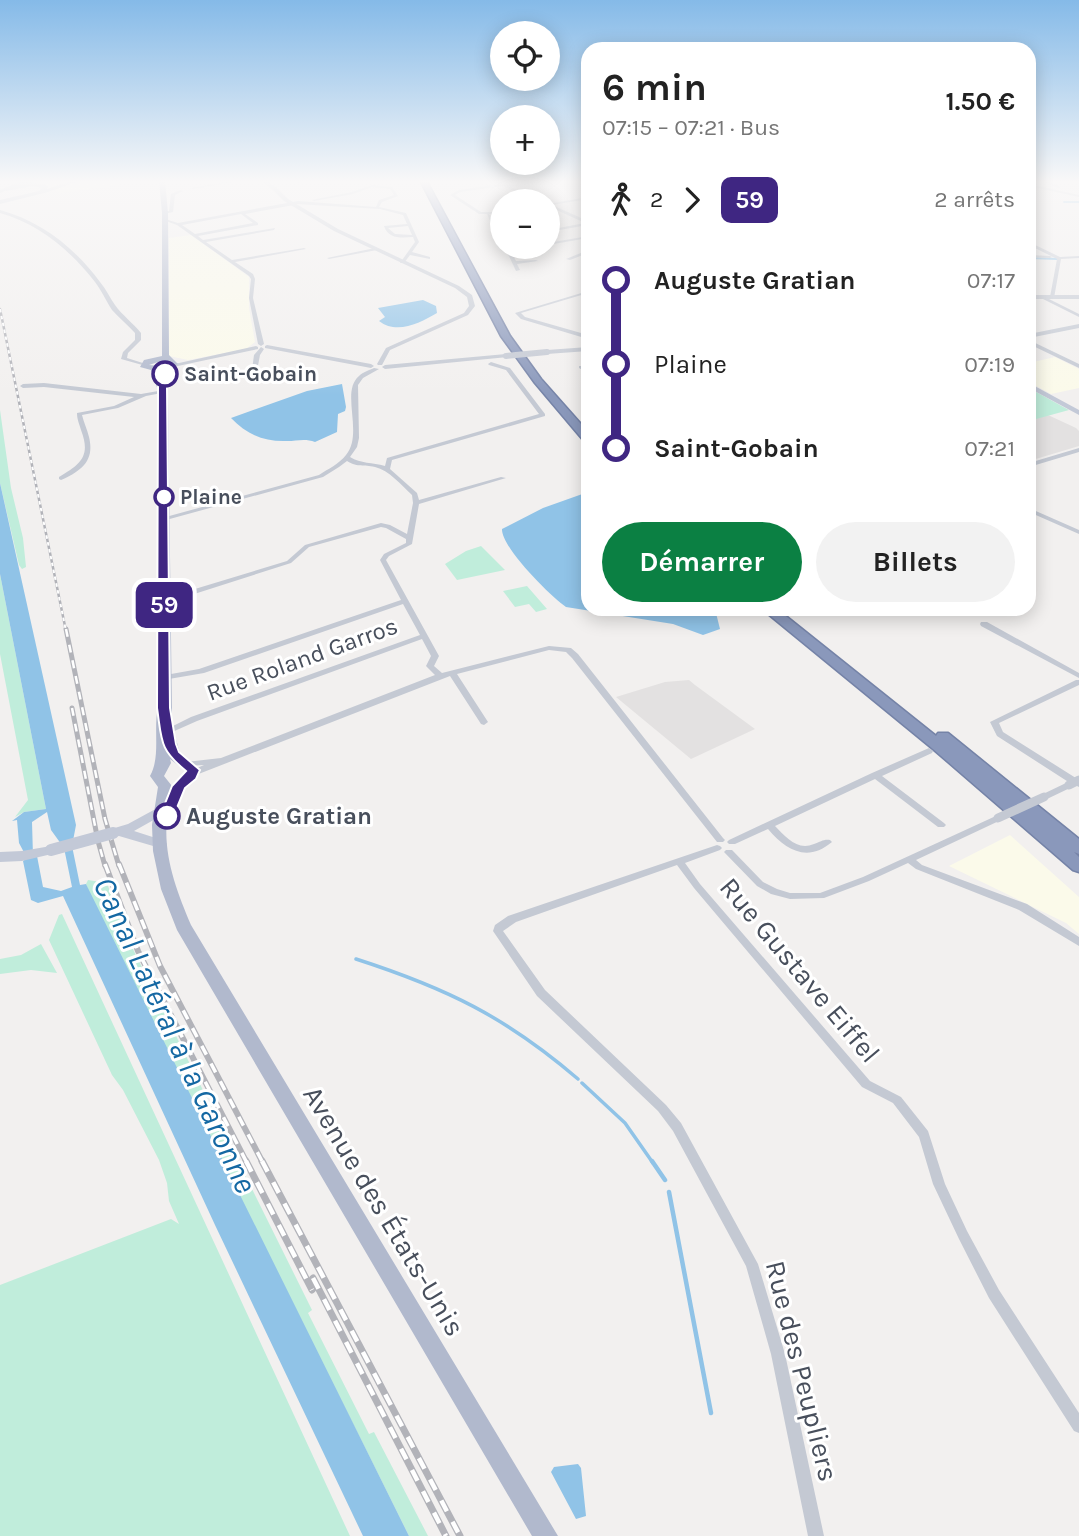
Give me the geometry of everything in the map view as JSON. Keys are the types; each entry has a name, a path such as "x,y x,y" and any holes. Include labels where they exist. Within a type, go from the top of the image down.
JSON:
{"highway":[{"path":"461,252 506,336 538,381 581,431"},
{"path":"470,252 516,335 548,380 581,418"},
{"path":"778,616 938,746 1079,866"},
{"path":"794,616 1079,848"}],"main road":[{"path":"161,391 170,363 165,337 166,252"},
{"path":"149,362 165,337"},
{"path":"149,362 170,363"},
{"path":"149,362 155,370 161,391 165,720 160,844 162,867 168,880"},
{"path":"155,370 170,363"},
{"path":"1036,389 1079,413"},
{"path":"165,720 174,755 187,770"},
{"path":"163,775 187,770"},
{"path":"163,775 187,770"},
{"path":"168,880 167,819 187,770"},
{"path":"0,857 28,855 117,832 161,810"},
{"path":"117,832 160,844"},
{"name":"Avenue des États-Unis","path":"168,880 178,913 202,961 546,1536"}],"street":[{"path":"68,252 97,280 115,308 138,333 138,340 124,355 125,360 149,362"},
{"path":"219,252 253,279 251,293 261,347 253,376"},
{"path":"233,261 288,252"},
{"path":"329,258 361,252"},
{"path":"164,519 321,477 339,466 357,442 355,385 361,377 378,366 388,349 454,320 472,306 470,296 463,289 380,252"},
{"path":"402,262 410,252"},
{"path":"1046,252 1056,257"},
{"path":"568,259 581,254"},
{"path":"389,256 428,258"},
{"path":"1036,256 1079,257"},
{"path":"1052,297 1056,257"},
{"path":"512,259 518,270"},
{"path":"514,263 537,261"},
{"path":"581,294 517,313 523,318 581,334"},
{"path":"1036,297 1079,297"},
{"path":"1043,297 1079,316"},
{"path":"1036,335 1079,326"},
{"path":"1036,345 1079,366"},
{"path":"170,363 261,347 378,366 581,350"},
{"path":"1071,362 1079,361"},
{"path":"387,469 390,458 543,414 508,369 491,364"},
{"path":"23,386 44,385 141,396 161,391"},
{"path":"61,478 83,466 87,458 84,430 78,415 121,405 161,391"},
{"path":"1036,463 1079,450"},
{"path":"347,458 357,464 373,464 387,469 415,494 410,544 386,555 383,560 403,602 435,656 430,666 440,676"},
{"path":"416,503 503,478"},
{"path":"1036,513 1079,532"},
{"path":"164,618 173,601 185,594 289,562 307,546 381,525 410,538"},
{"path":"164,594 185,594"},
{"path":"163,678 201,671 403,602"},
{"path":"984,624 1079,677"},
{"name":"Rue Roland Garros","path":"165,720 194,719 423,636"},
{"path":"187,770 222,761 440,676 548,648 568,650 718,844"},
{"path":"452,673 484,722"},
{"path":"1076,783 1000,734 994,727 994,722 1079,682"},
{"path":"731,847 769,825 929,751"},
{"path":"875,775 941,825"},
{"path":"679,860 718,844 731,847 760,884 774,891 807,898 840,891 1076,783"},
{"path":"769,825 784,842 796,849 810,852 827,842"},
{"path":"912,858 926,868 1023,907 1079,942"},
{"name":"Rue des Peupliers","path":"679,860 512,919 499,928 500,937 541,993 662,1108 677,1127 739,1237 752,1264 770,1324 816,1536"},
{"name":"Rue Gustave Eiffel","path":"679,860 697,886 866,1084 897,1100 924,1135 939,1184 962,1235 994,1294 1079,1426"}],"shaded area":[{"path":"169,252 214,252 249,277 249,308 255,342 246,349 188,360 169,356"},
{"path":"1055,357 1079,369 1079,388 1051,394 1036,386 1036,361"},
{"path":"1048,415 1076,428 1079,431 1079,446 1036,459 1036,419"},
{"path":"689,680 755,729 691,759 616,697 665,682"},
{"path":"1010,835 1079,897 1079,934 1066,923 949,866"}],"green space":[{"path":"1036,392 1067,409 1069,410 1036,419"},
{"path":"0,410 11,488 23,538 26,567 22,569 0,483"},
{"path":"481,546 505,570 457,580 445,564 466,551"},
{"path":"0,574 46,809 24,812 15,817 28,800 0,654"},
{"path":"527,586 547,609 536,612 529,604 515,607 503,591"},
{"path":"88,880 107,883 124,931 312,1310 308,1313 369,1434 374,1432 428,1536 409,1536 94,904 86,884"},
{"path":"62,914 350,1536 0,1536 0,1285 171,1219 179,1224 169,1201 167,1183 159,1160 123,1090 112,1075 49,940 59,915"},
{"path":"41,944 57,973 31,970 0,974 0,959 21,955"}],"water":[{"path":"423,300 436,306 437,313 416,324 401,327 393,327 379,321 385,317 378,308"},
{"path":"342,384 346,407 345,411 338,414 337,432 315,442 263,438 249,433 231,418 307,391"},
{"path":"0,483 76,825 72,846 80,885 86,884 409,1536 363,1536 63,896 38,903 31,900 23,861 27,858 19,843 17,820 12,821 24,812 46,809 0,574","holes":["47,812 51,830 64,848 72,887 61,891 43,887 37,856 33,856 32,822"]},
{"path":"581,494 581,609 566,607 549,593 518,559 504,537 502,529 543,508"},
{"path":"623,616 717,616 720,629 703,635 673,624"},
{"path":"578,1464 581,1468 586,1516 576,1519 551,1472 554,1467"}],"waterway":[{"path":"1036,258 1058,259"},
{"path":"356,959 447,993 500,1021 578,1079"},
{"path":"582,1083 625,1123 653,1163"},
{"path":"652,1161 665,1180"},
{"path":"669,1192 711,1413"}],"railway":[{"path":"0,309 66,631"},
{"path":"66,629 105,819 119,866"},
{"path":"72,708 105,866"},
{"path":"105,864 138,951 247,1163"},
{"path":"119,864 160,966 263,1163"},
{"path":"246,1161 312,1290"},
{"path":"262,1161 460,1536"},
{"path":"313,1278 446,1536"}],"bus line":[{"name":"59","path":"165,374 164,708 169,744 174,755 181,762 189,764 193,770 193,774 179,786 167,816"}],"place":[{"name":"Saint-Gobain","path":"165,374"},
{"name":"Plaine","path":"164,497"},
{"name":"Auguste Gratian","path":"167,816"}],"water label":[{"name":"Canal Latéral à la Garonne","path":"175,1035"}]}
